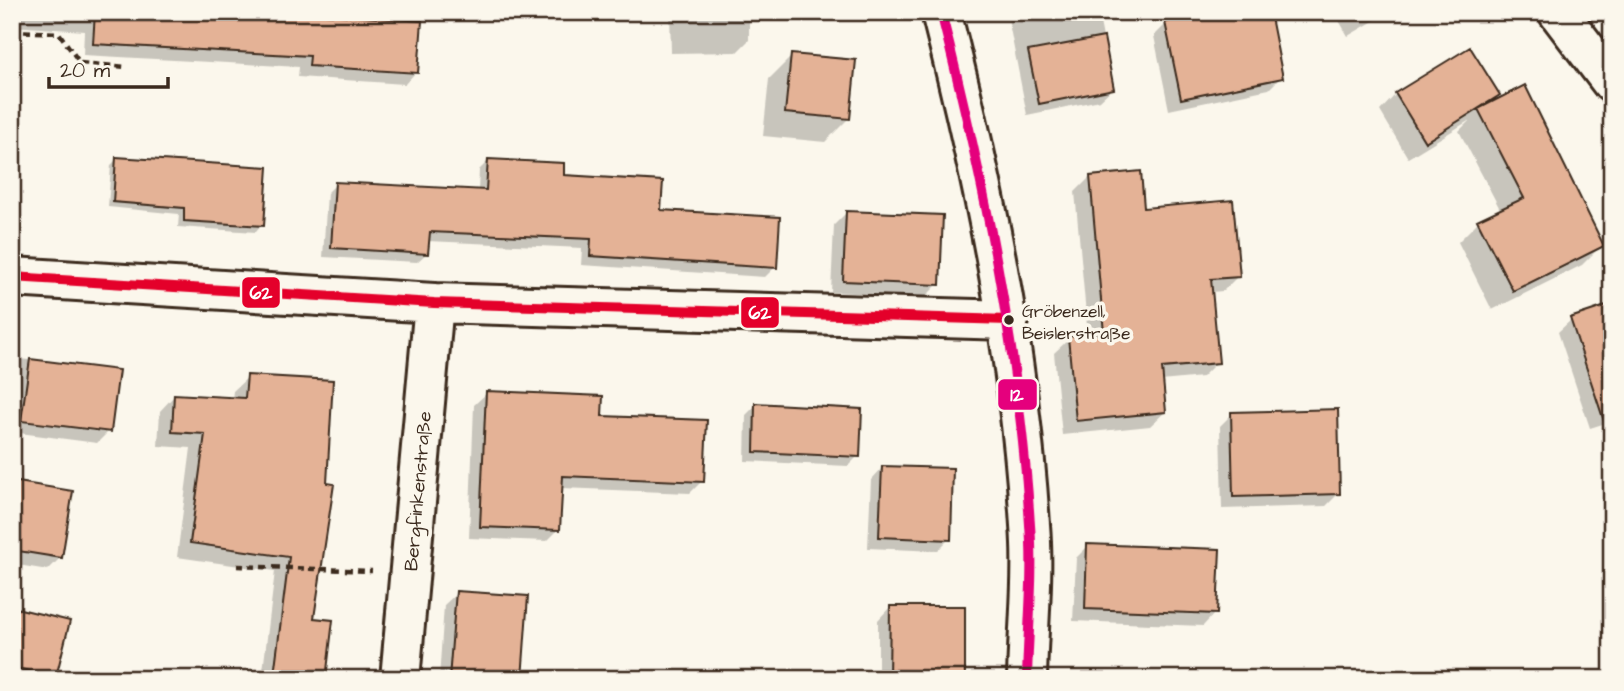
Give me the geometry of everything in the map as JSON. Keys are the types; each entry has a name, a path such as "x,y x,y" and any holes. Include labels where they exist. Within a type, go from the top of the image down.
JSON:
{"street":[{"path":"941,12 972,132 1009,320 1031,526 1027,679"},
{"path":"1558,12 1612,83"},
{"path":"12,277 434,303 1009,320"},
{"name":"Bergfinkenstraße","path":"400,679 434,303"}],"path":[{"path":"12,31 60,33 80,63 127,67"},
{"path":"237,566 409,572"}],"building":[{"path":"95,12 297,12 422,21 418,73 309,66 310,56 93,44"},
{"path":"1213,12 1270,12 1283,78 1181,99 1165,22"},
{"path":"1104,37 1114,89 1039,104 1028,51"},
{"path":"1470,47 1500,95 1425,142 1395,93"},
{"path":"791,54 856,60 850,119 785,113"},
{"path":"1525,85 1604,246 1513,291 1477,220 1524,198 1478,109"},
{"path":"116,157 268,167 264,226 184,221 184,208 113,202"},
{"path":"488,159 564,163 564,175 663,181 661,210 780,217 777,268 590,256 591,239 430,232 428,254 331,248 335,182 486,190"},
{"path":"1141,171 1144,208 1233,200 1240,277 1211,279 1219,363 1162,368 1166,412 1076,421 1068,337 1104,333 1090,176"},
{"path":"846,211 943,215 940,285 843,281"},
{"path":"1612,304 1612,426 1606,427 1570,318"},
{"path":"30,359 119,370 111,432 21,421"},
{"path":"247,375 333,380 327,483 334,484 314,618 333,620 326,679 274,675 289,557 190,543 205,434 172,432 174,394 245,398"},
{"path":"486,391 603,396 602,416 707,420 704,482 563,476 560,530 480,527"},
{"path":"755,403 862,409 860,457 754,452"},
{"path":"1338,409 1340,494 1233,497 1231,412"},
{"path":"882,466 953,468 951,540 879,537"},
{"path":"12,481 73,491 62,558 12,550"},
{"path":"1087,544 1220,549 1217,614 1085,609"},
{"path":"456,591 528,596 522,679 449,679"},
{"path":"890,606 965,606 965,679 889,679"},
{"path":"12,607 70,621 56,677 12,667"}],"transit line":[{"name":"12","path":"941,12 972,139 998,267 1018,395 1031,544 1027,679"},
{"name":"62","path":"12,277 434,303 1009,320"}],"place":[{"name":"Gröbenzell, Beislerstraße","path":"1009,320"}]}
